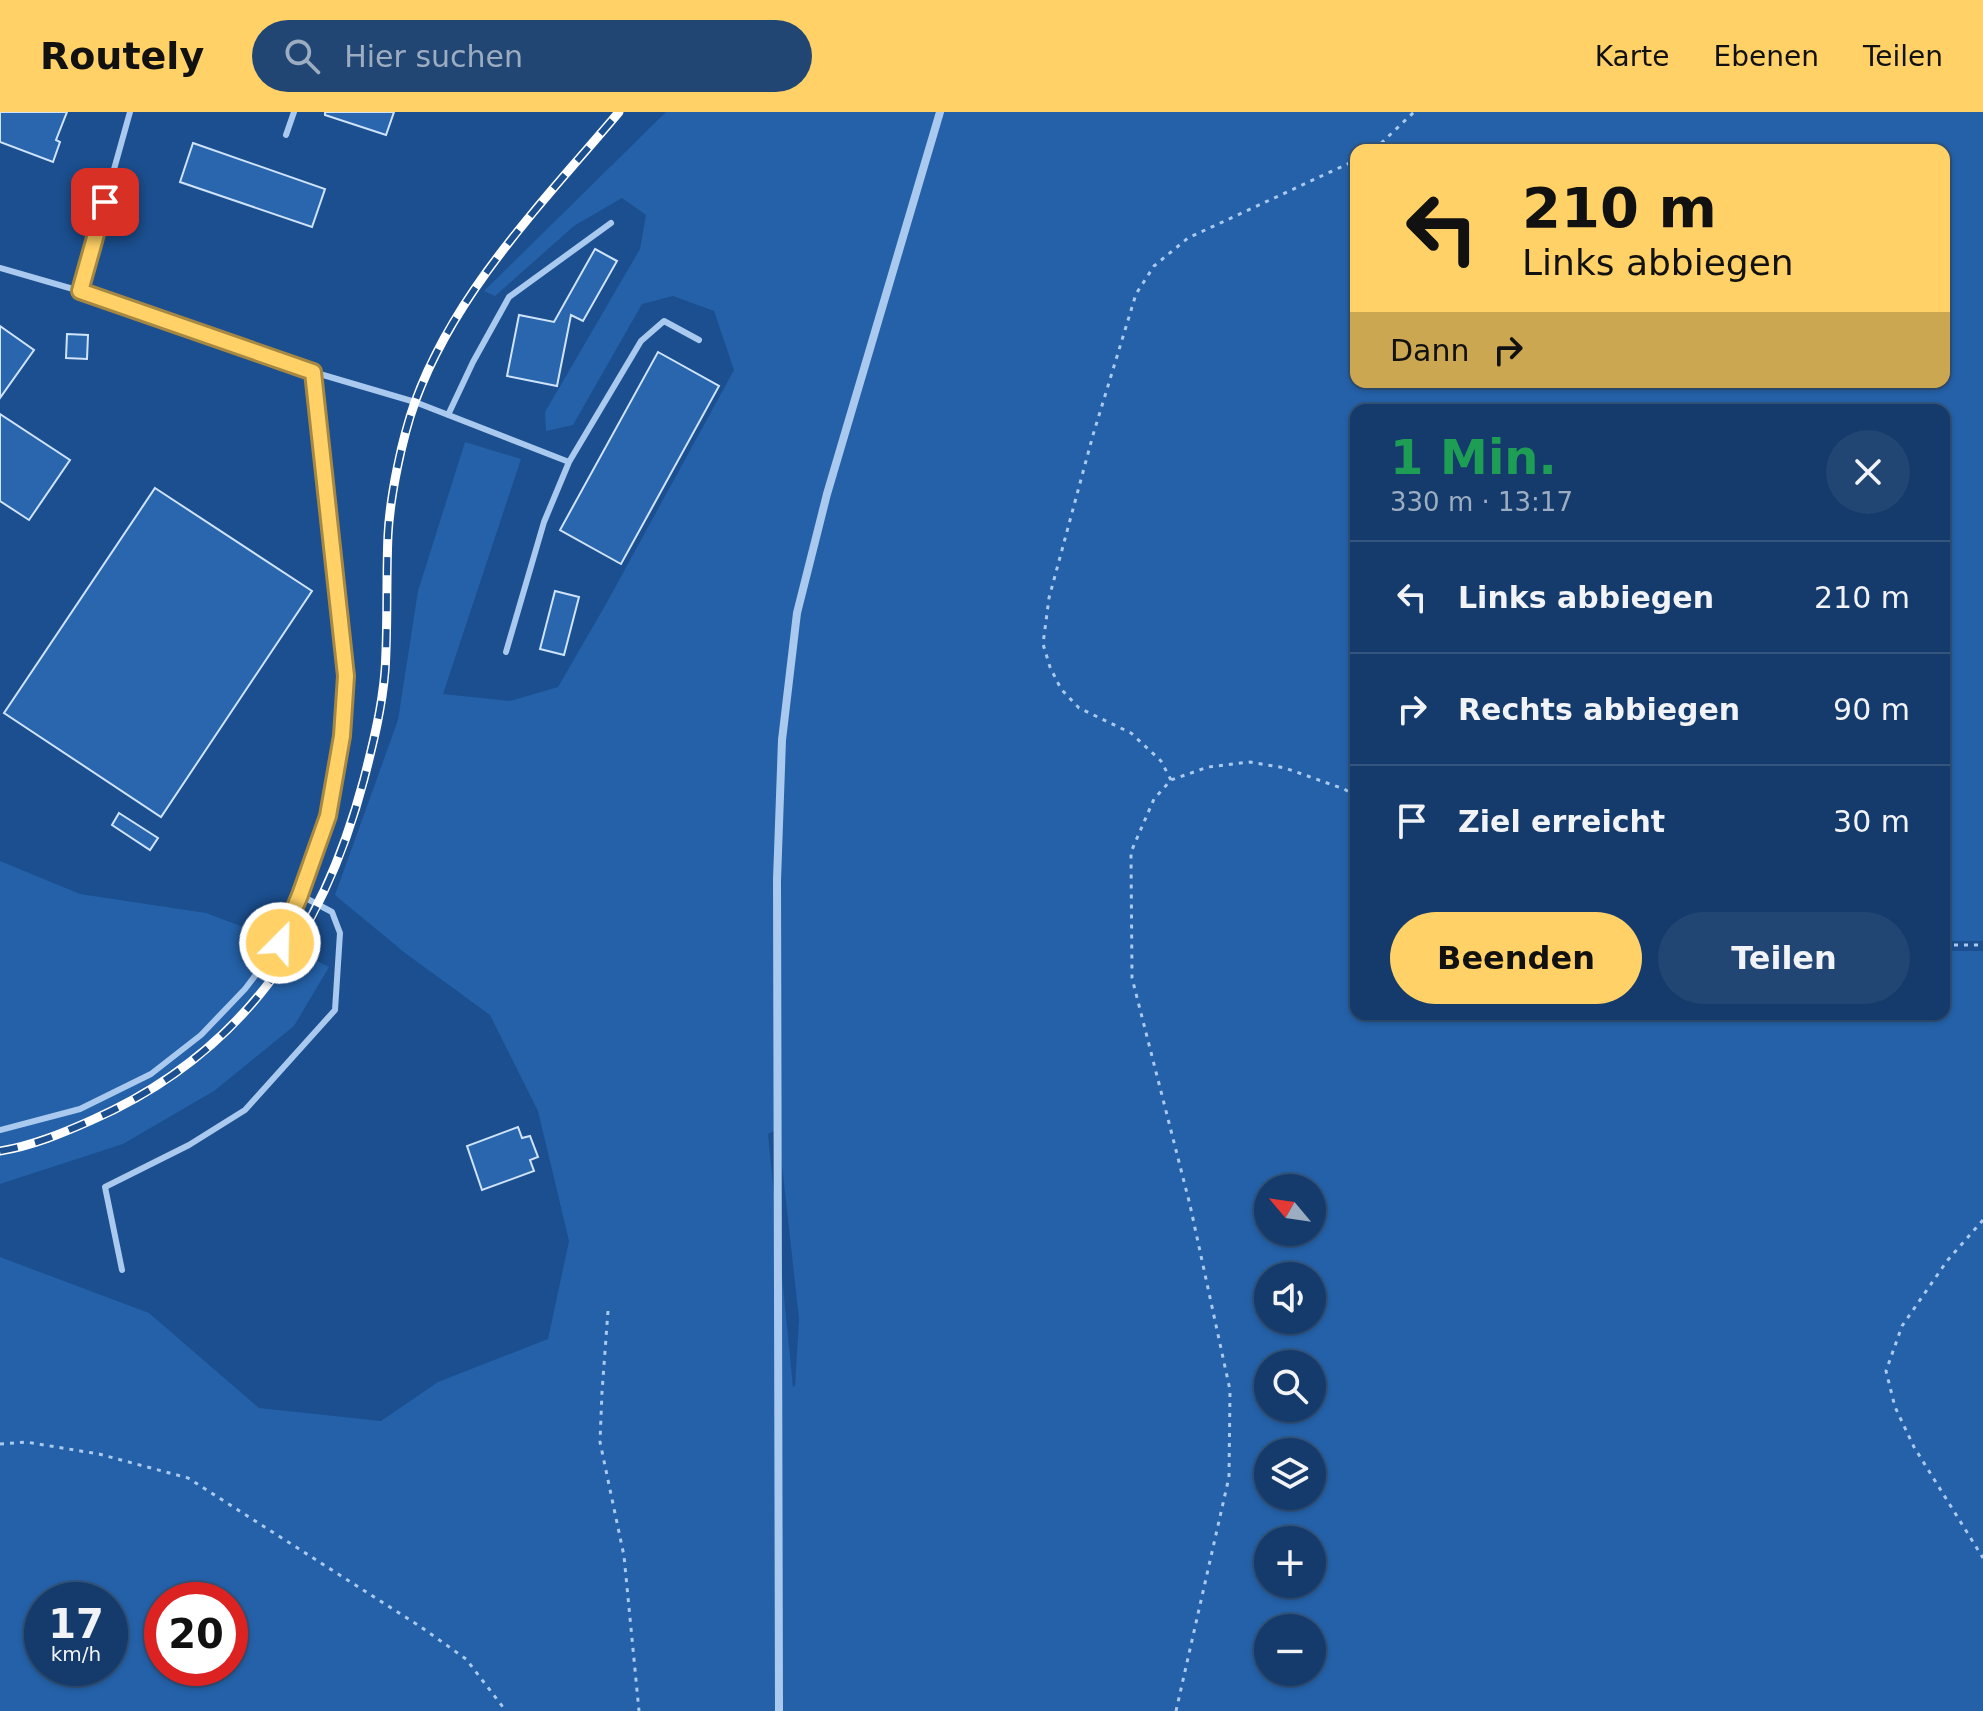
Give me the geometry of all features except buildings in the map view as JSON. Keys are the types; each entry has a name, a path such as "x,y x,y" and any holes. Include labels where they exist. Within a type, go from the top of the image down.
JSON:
{"street":[{"path":"779,1711 777,880 782,740 797,613 827,494 940,112"}],"lane":[{"path":"80,291 130,112"},
{"path":"286,135 294,112"},
{"path":"448,415 509,297 611,223"},
{"path":"0,268 80,291 313,372 415,402 569,462"},
{"path":"506,652 544,522 569,462 641,341 664,321 699,340"},
{"path":"0,1130 80,1109 151,1074 201,1035 245,989 280,943 300,895 328,816 342,736 346,676 313,372"},
{"path":"122,1270 105,1187 189,1145 245,1110 335,1010 340,933 332,912 300,895"}],"path":[{"path":"1380,144 1414,112"},
{"path":"1171,780 1161,761 1131,733 1079,708 1061,689 1043,644 1049,598 1093,435 1136,294 1154,266 1188,238 1350,163"},
{"path":"1176,1711 1229,1477 1230,1390 1190,1205 1132,978 1131,852 1154,799 1171,780 1208,767 1250,762 1285,768 1350,792"},
{"path":"1950,945 1983,945"},
{"path":"1983,1220 1947,1261 1902,1326 1886,1371 1895,1407 1914,1447 1983,1558"},
{"path":"608,1311 600,1442 624,1556 639,1711"},
{"path":"0,1444 26,1442 99,1454 188,1478 466,1659 506,1711"}],"shaded area":[{"path":"666,112 1983,112 1983,941 1950,941 1950,404 1350,404 1350,1020 1950,1020 1950,951 1983,951 1983,1711 0,1711 0,1257 149,1313 259,1408 381,1421 438,1382 548,1339 569,1241 538,1111 490,1015 405,953 335,895 398,720 418,591 465,442 521,459 443,694 510,701 558,687 734,370 714,311 673,296 642,304 573,425 546,431 545,412 640,249 646,215 622,198 574,226 495,296 484,291","holes":["778,1129 799,1319 793,1387 768,1134"]},
{"path":"0,861 80,894 206,913 267,936 329,967 294,1026 214,1091 123,1144 0,1184"}],"railway":[{"path":"0,1151 36,1142 92,1120 145,1093 192,1061 233,1024 269,983 299,938 325,888 347,835 377,726 385,671 389,520 397,467 415,402 432,361 478,284 532,213 619,112"}],"route":[{"path":"105,202 80,291 313,372 346,676 342,736 328,816 280,943"}]}
